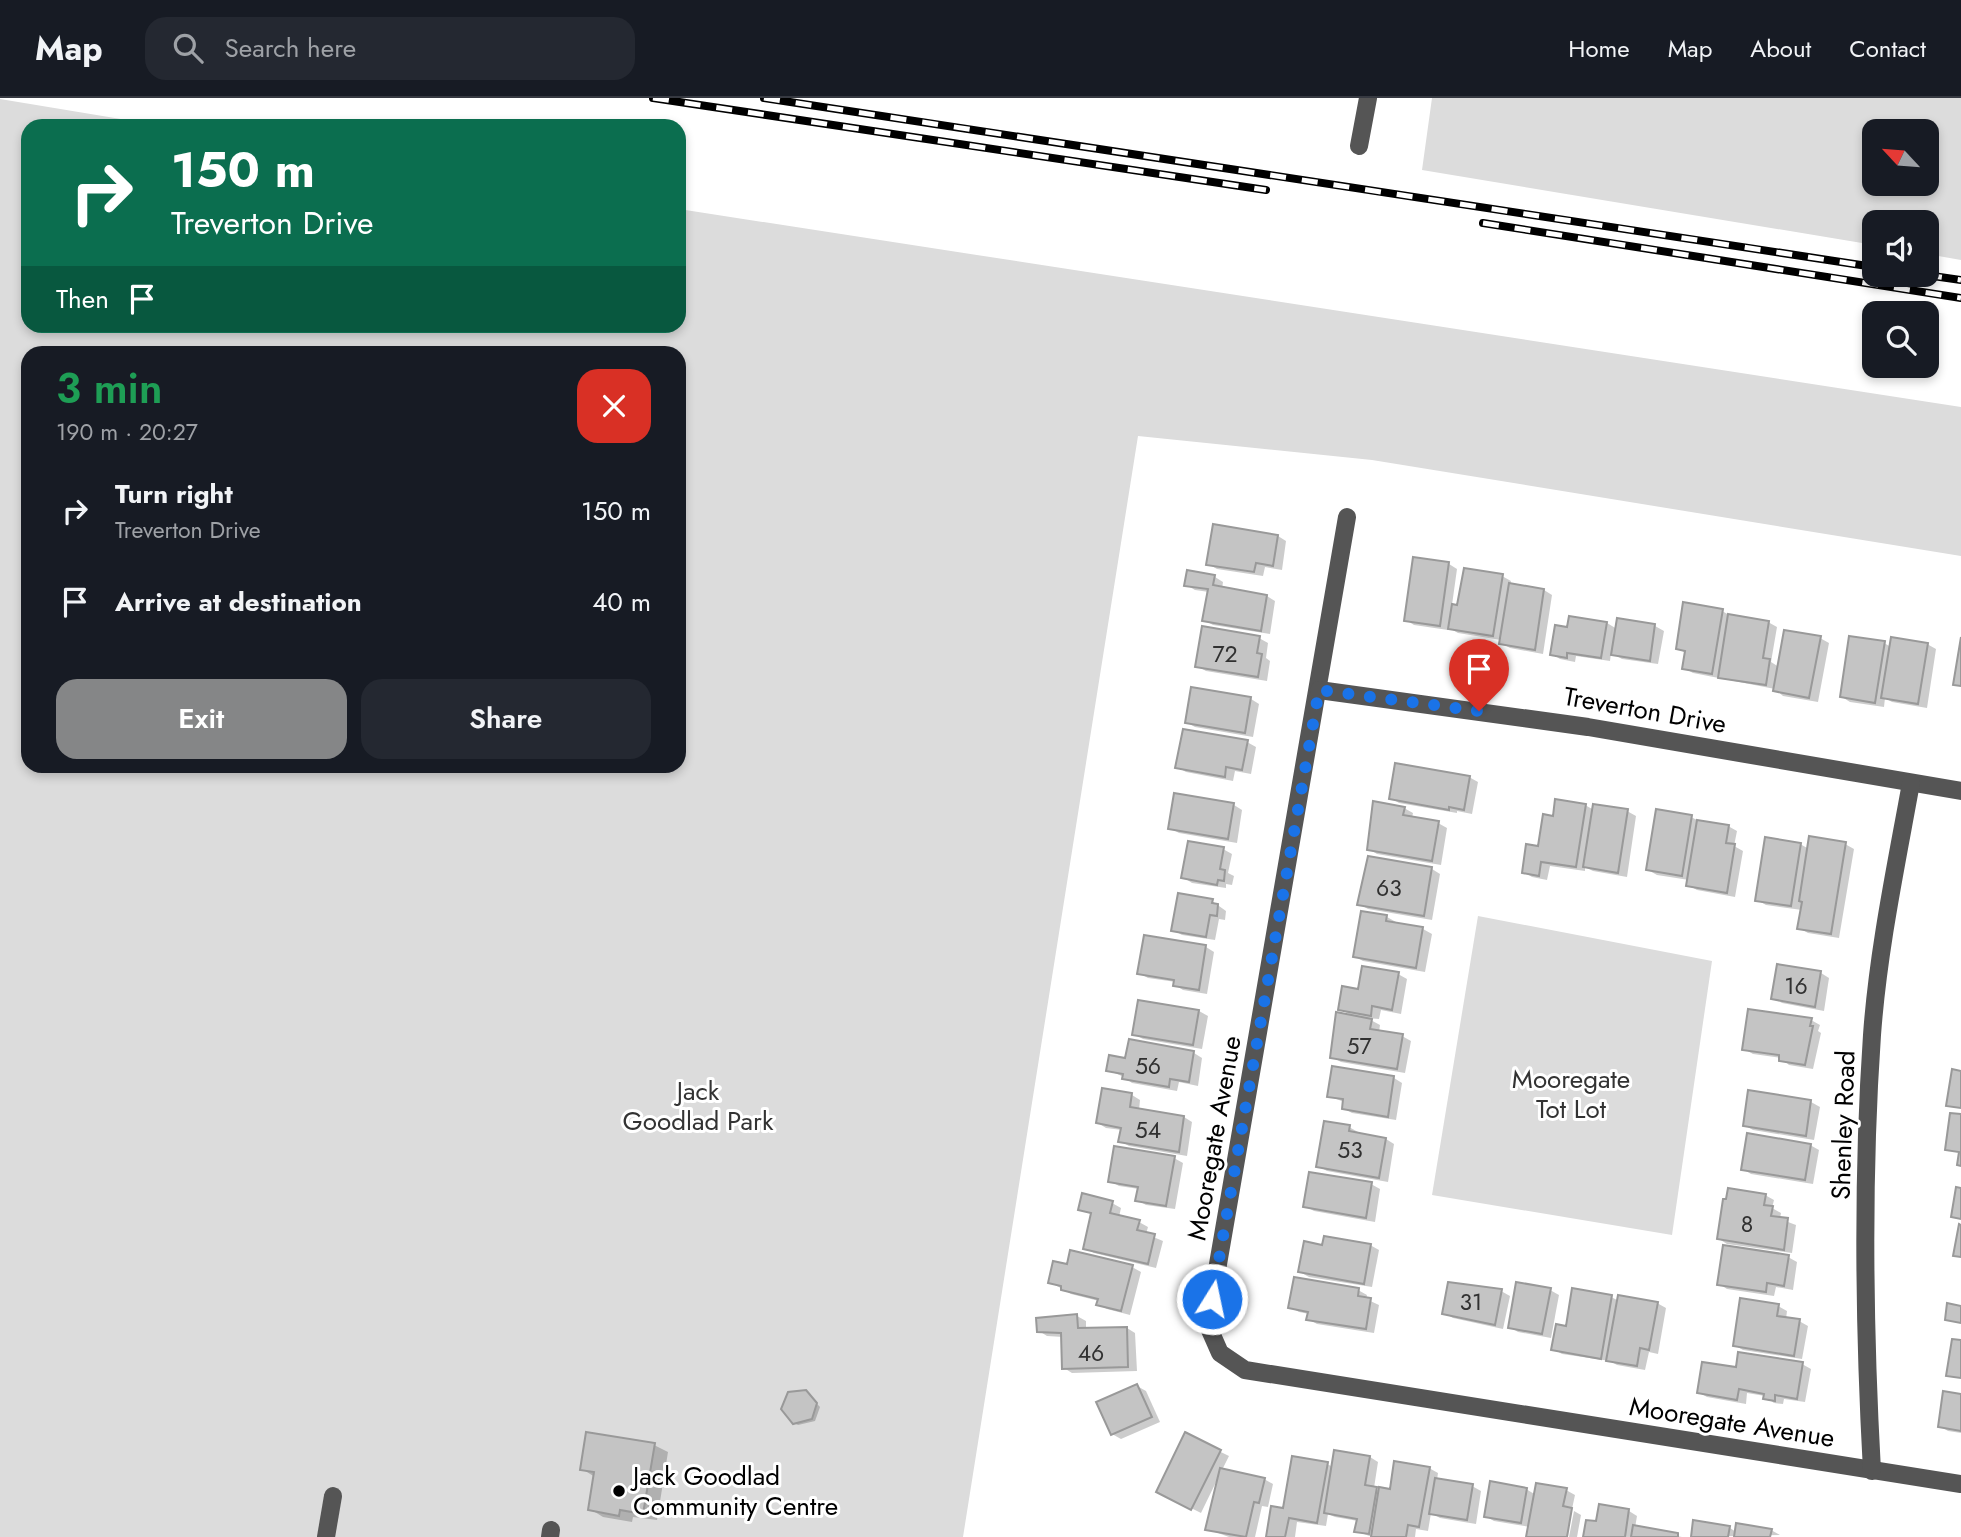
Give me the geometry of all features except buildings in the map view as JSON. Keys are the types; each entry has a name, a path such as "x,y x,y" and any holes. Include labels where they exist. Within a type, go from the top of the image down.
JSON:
{"street":[{"path":"1359,146 1368,98"},
{"name":"Mooregate Avenue","path":"1347,517 1212,1299 1209,1328 1220,1353 1245,1370 1961,1484"},
{"name":"Treverton Drive","path":"1319,690 1588,727 1961,791"},
{"name":"Shenley Road","path":"1872,1471 1866,1347 1867,1182 1872,1033 1884,935 1911,783"},
{"path":"326,1537 333,1496"}],"green space":[{"path":"1432,98 1961,98 1961,260 1939,256 1939,210 1862,210 1862,243 1422,170"},
{"name":"Jack Goodlad Park","path":"0,99 121,119 21,119 21,333 686,333 686,210 1961,407 1961,556 1372,460 1138,436 963,1537 0,1537"},
{"name":"Mooregate Tot Lot","path":"1478,916 1712,961 1672,1235 1432,1195"}],"railway":[{"path":"653,98 1266,190"},
{"path":"764,98 1862,265"},
{"path":"1483,223 1961,298"},
{"path":"1939,277 1961,280"}],"place":[{"name":"Jack Goodlad Community Centre","path":"619,1491"}],"route":[{"path":"1212,1299 1319,690 1479,711"}]}
